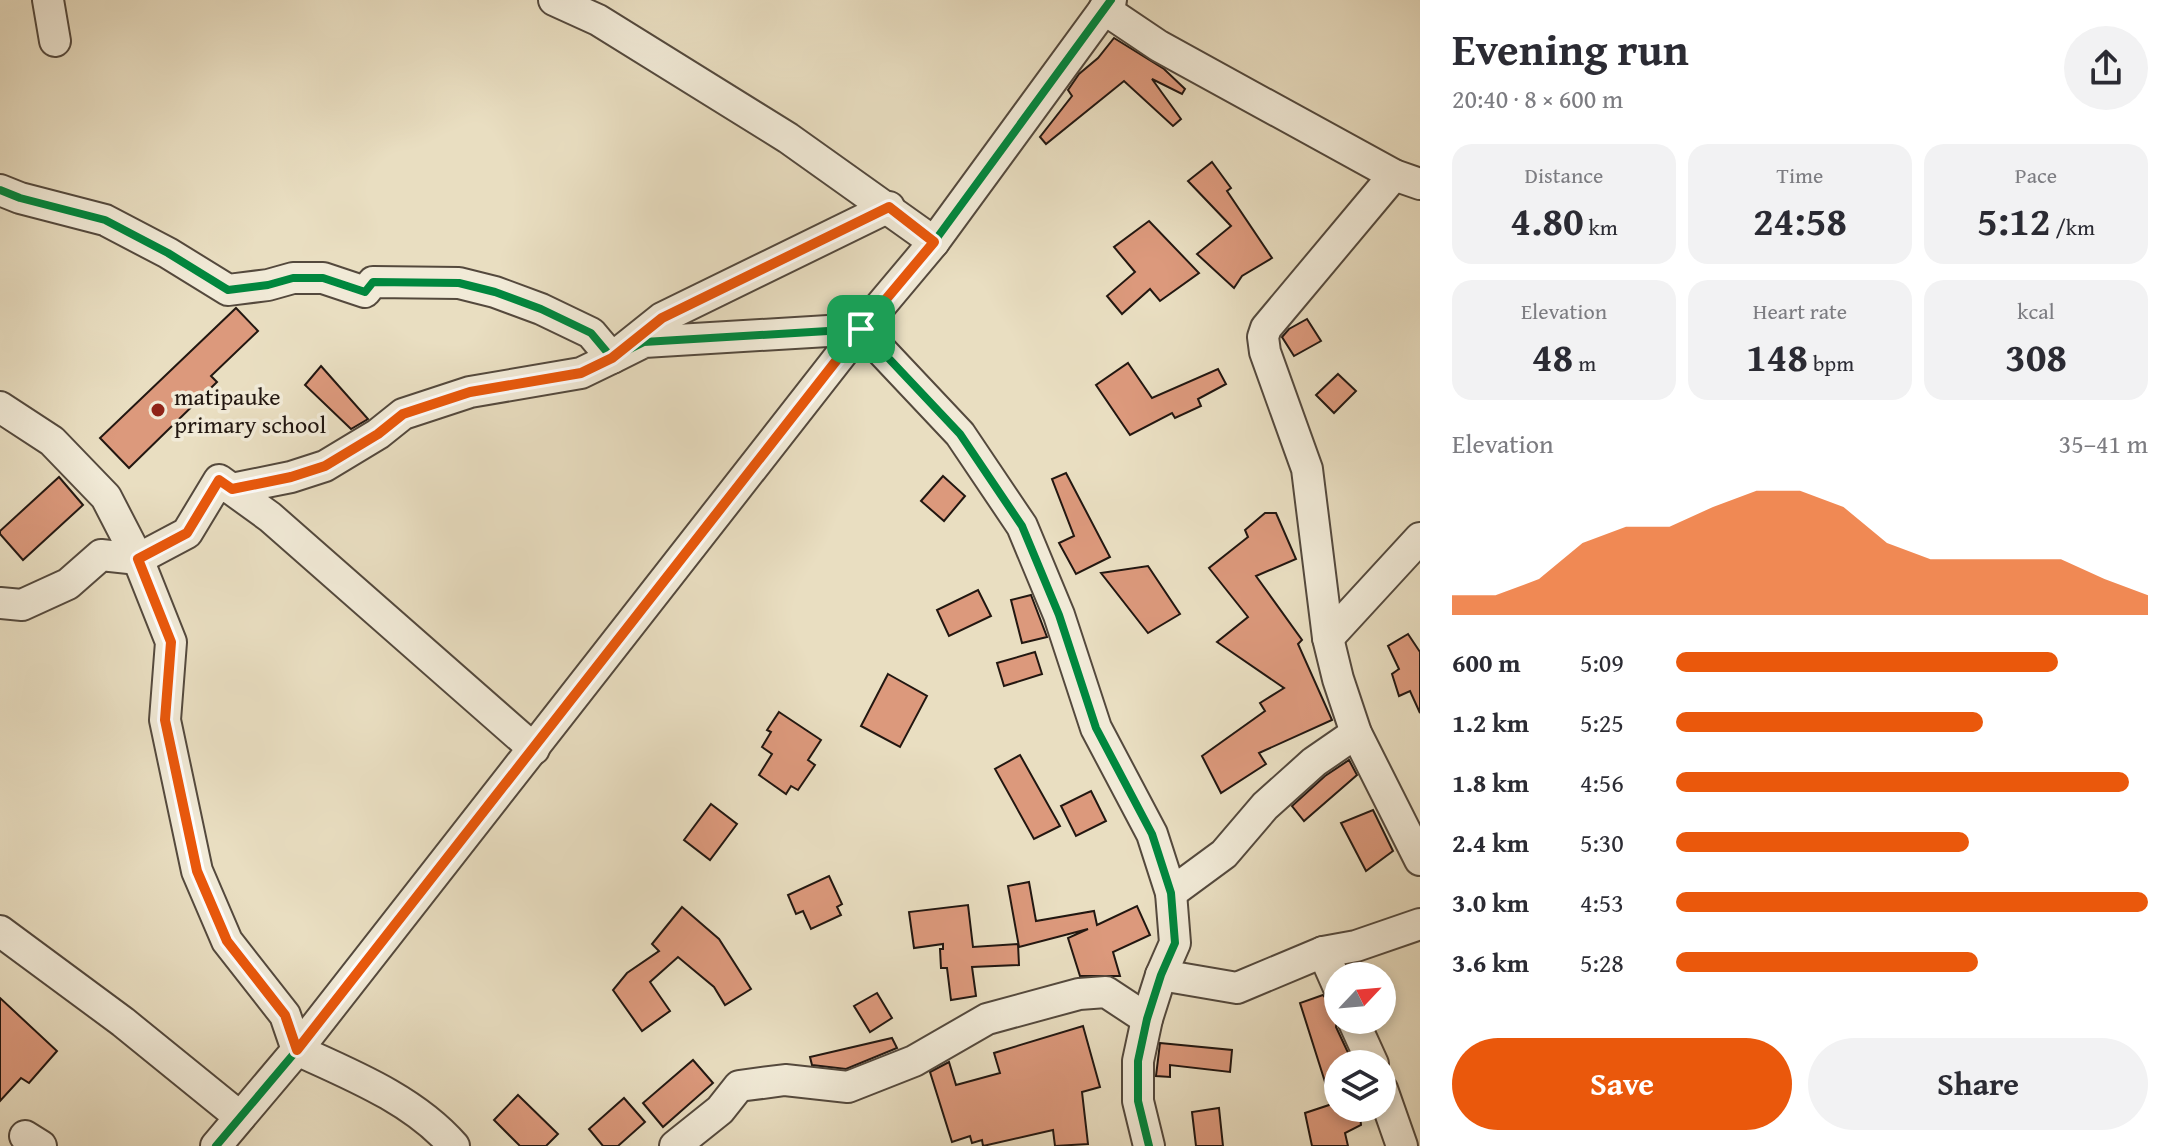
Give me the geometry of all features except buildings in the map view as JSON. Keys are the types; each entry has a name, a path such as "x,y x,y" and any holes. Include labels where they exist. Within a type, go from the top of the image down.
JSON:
{"street":[{"path":"48,0 55,41"},
{"path":"554,0 598,20 788,138 934,242"},
{"path":"216,1146 297,1050 861,329 934,242 1107,4 1159,46 1407,179 1266,328 1263,337 1265,352 1307,469 1328,638 1356,733 1420,860"},
{"path":"0,190 105,220 168,253 228,290 293,278 323,278 365,292 373,282 459,283 541,309 591,333 612,358"},
{"path":"612,358 662,318 889,207"},
{"path":"232,489 291,477 325,466 378,434 403,414 470,392 581,373 644,342 861,329"},
{"path":"861,329 960,434 1022,526 1059,615 1096,728 1152,834 1171,893 1175,943 1147,1019 1138,1061 1138,1101 1149,1146"},
{"path":"0,407 52,441 106,497 138,559 171,642 165,720 197,871 227,941 285,1015 297,1050 410,1108 440,1130 454,1146"},
{"path":"0,603 22,605 68,584 101,555 138,559 187,533 219,480 270,517 534,749"},
{"path":"1328,638 1420,538"},
{"path":"1171,893 1224,854 1265,806 1314,762 1356,733"},
{"path":"1161,975 1237,988 1323,952 1356,946 1420,924"},
{"path":"0,931 123,1022 240,1117"},
{"path":"1323,952 1327,962"},
{"path":"675,1146 720,1110 739,1086 785,1080 848,1087 914,1061 987,1019 1024,1008 1079,994 1106,992 1147,1019"},
{"path":"1394,1122 1402,1146"}],"cycle path":[{"path":"216,1146 297,1050 861,329 934,242 1111,0"},
{"path":"0,190 105,220 168,253 228,290 293,278 323,278 365,292 373,282 459,283 541,309 591,333 612,358 644,342 861,329 960,434 1022,526 1059,615 1096,728 1152,834 1171,893 1175,943 1147,1019 1138,1061 1138,1101 1149,1146"}],"place":[{"name":"matipauke primary school","path":"158,410"}],"route":[{"path":"889,207 934,242 861,329 694,544 297,1050 285,1015 227,941 197,871 165,720 171,642 138,559 187,533 219,480 232,489 291,477 325,466 378,434 403,414 470,392 581,373 612,358 662,318 889,207"}]}
